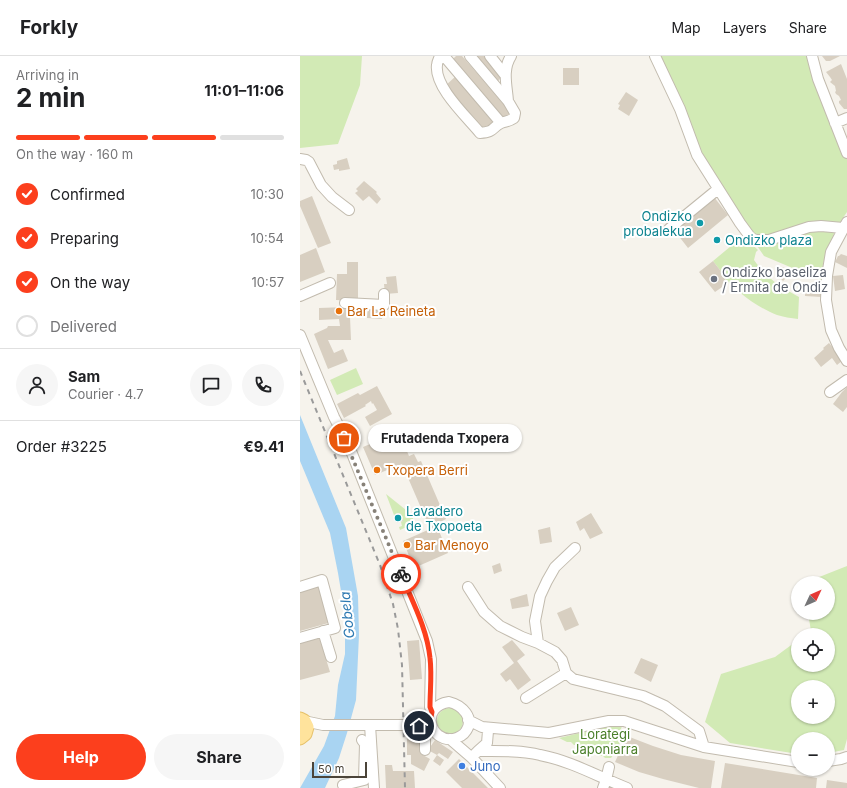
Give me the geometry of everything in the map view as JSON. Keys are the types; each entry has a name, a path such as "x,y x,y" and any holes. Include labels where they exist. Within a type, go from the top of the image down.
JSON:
{"street":[{"path":"440,56 437,65 438,78 446,93 480,133 490,132 501,123 508,122 514,118 515,113 508,101 470,56"},
{"path":"444,56 501,123"},
{"path":"490,56 505,75"},
{"path":"508,101 505,75 507,62 511,56"},
{"path":"655,56 680,109 697,155 748,235 756,240 769,240 809,227 845,225 831,252 827,276 826,300 831,330 847,361"},
{"path":"812,56 847,153"},
{"path":"835,123 847,118"},
{"path":"300,159 309,162 321,185 332,197 349,210"},
{"path":"669,229 718,189"},
{"path":"300,296 330,283"},
{"path":"345,303 384,305 384,294"},
{"path":"300,335 334,417 349,446 420,620 427,641 431,659 430,707 432,727 425,750"},
{"path":"830,392 847,380"},
{"path":"538,643 536,621 540,596 556,567 574,548"},
{"path":"300,587 322,580 335,628 300,638"},
{"path":"468,586 484,612 500,626 555,652 562,660 566,673 573,679 643,696 665,706 699,731 704,747"},
{"path":"323,631 331,657"},
{"path":"526,698 566,673"},
{"path":"431,679 436,691 449,702 461,707 465,711 468,720 467,729 463,734 457,738 450,739"},
{"path":"412,725 431,714 438,705 449,702"},
{"path":"468,720 485,729 549,733 615,720 630,723 704,747 791,761"},
{"path":"302,724 412,725 430,730 439,736 450,739 474,754 507,751 540,754 568,763 604,784 627,788"},
{"path":"343,785 364,780 364,763 360,757 360,744 362,740 361,725"},
{"path":"361,725 374,788"},
{"path":"474,754 487,743 485,729"},
{"path":"463,734 474,754 500,788"},
{"path":"835,760 845,759"},
{"path":"604,784 609,767"}],"green space":[{"path":"300,56 362,56 360,85 338,144 300,148"},
{"path":"655,56 814,56 847,142 847,212 836,228 823,264 821,280 764,256 718,189"},
{"path":"743,236 758,250 754,260 764,272 780,285 799,297 798,319 777,315 762,308 740,292 722,275 723,274 713,261"},
{"path":"356,368 363,384 337,395 330,380"},
{"path":"386,494 411,514 415,523 400,530 399,527 402,526 401,522 403,521 400,513 394,515"},
{"path":"847,566 847,739 844,750 835,752 835,732 791,732 791,753 730,743 705,722 721,674 775,657 791,645 791,672 835,672 835,628 810,628 809,620 835,620 835,576 822,576"},
{"path":"450,708 459,712 463,721 459,730 450,734 441,730 437,721 441,712"},
{"name":"Lorategi Japoniarra","path":"609,726 622,726 621,729 625,730 617,750 611,758 599,756 597,753 580,748 571,742 567,742 559,738"}],"water":[{"name":"Gobela","path":"300,415 346,528 358,596 359,635 356,700 339,758 325,788 300,788 324,746 335,716 338,685 345,654 345,615 330,533 300,461"}],"building":[{"path":"456,56 462,56 512,113 503,122 452,60"},
{"path":"472,56 485,56 502,77 495,84"},
{"path":"822,56 840,56 830,61 826,61"},
{"path":"841,64 847,79 847,109 844,109 839,103 841,100 836,94 835,86 830,82 832,80 826,72"},
{"path":"563,68 579,68 579,85 563,85"},
{"path":"456,76 495,122 483,131 445,86"},
{"path":"626,92 638,100 629,116 618,109 620,105 618,104"},
{"path":"347,158 350,169 339,171 339,169 334,170 333,165 337,164 337,161"},
{"path":"364,181 377,192 376,193 381,199 377,204 369,196 363,201 355,193 358,191 356,189"},
{"path":"312,196 331,243 318,248 300,206 300,201"},
{"name":"Ondizko probalekua","path":"714,197 728,215 688,248 674,230"},
{"path":"316,248 325,272 300,282 300,255"},
{"path":"841,254 847,256 847,268 835,262"},
{"name":"Ondizko baseliza / Ermita de Ondiz","path":"713,261 728,283 715,292 699,272"},
{"path":"347,262 358,262 358,301 336,300 337,274 347,274"},
{"path":"783,267 789,275 783,281 776,273"},
{"path":"843,275 845,289 835,291 833,276"},
{"path":"396,276 398,293 385,294 384,284 387,284 386,277"},
{"path":"805,285 822,286 822,297 805,296"},
{"path":"368,305 383,308 382,319 367,318"},
{"path":"347,307 347,317 350,317 351,340 328,340 334,353 343,349 348,361 328,369 314,334 327,328 328,326 340,326 339,319 319,320 319,308"},
{"path":"829,343 843,360 837,365 832,358 821,367 814,358"},
{"path":"377,386 392,414 370,426 365,417 377,410 371,401 365,405 366,406 344,418 337,404 358,393 360,395"},
{"path":"847,387 847,407 843,412 833,404"},
{"path":"399,432 409,456 414,454 418,462 421,461 446,519 440,522 444,529 439,531 448,553 414,568 403,541 430,529 428,524 402,464 375,475 363,447"},
{"name":"Lavadero de Txopoeta","path":"400,513 403,521 397,523 394,515"},
{"path":"591,513 603,533 590,539 584,528 580,531 576,522"},
{"path":"550,527 552,542 540,544 538,530"},
{"path":"500,563 502,571 494,574 492,566"},
{"path":"321,586 332,622 300,631 300,592"},
{"path":"527,594 529,606 512,609 510,599"},
{"path":"571,607 579,625 565,631 557,613"},
{"path":"319,636 330,672 300,680 300,641"},
{"path":"419,640 422,679 410,680 407,641"},
{"path":"512,640 525,655 517,661 531,680 518,690 510,679 506,682 500,674 514,663 502,647"},
{"path":"641,658 658,665 651,682 634,673"},
{"path":"407,730 417,732 415,737 422,741 421,754 430,759 424,771 411,764 411,755 407,755"},
{"path":"627,736 681,755 715,761 711,788 699,788 663,779 639,772 615,762"},
{"path":"435,740 453,752 448,759 439,753 437,755 428,750"},
{"path":"437,755 444,760 440,766 433,761"},
{"path":"459,759 488,788 462,788 446,772"},
{"path":"725,763 791,774 791,776 817,778 816,788 721,788"},
{"path":"385,765 392,765 393,771 414,771 415,788 386,788"},
{"path":"827,780 847,783 847,788 826,788"}],"railway":[{"path":"300,371 380,565 393,604 398,629 402,665 405,788"}],"way so far":[{"path":"344,438 349,446 401,574"}],"place":[{"name":"Ondizko probalekua","path":"700,223"},
{"name":"Ondizko plaza","path":"717,240"},
{"name":"Ondizko baseliza / Ermita de Ondiz","path":"714,279"},
{"name":"Bar La Reineta","path":"339,311"},
{"name":"Frutadenda Txopera","path":"344,438"},
{"name":"Txopera Berri","path":"377,470"},
{"name":"Lavadero de Txopoeta","path":"398,518"},
{"name":"Bar Menoyo","path":"407,545"},
{"name":"Juno","path":"462,766"}],"route":[{"path":"401,574 424,630 431,659 430,707 432,712 431,717 414,725 419,726"}]}
